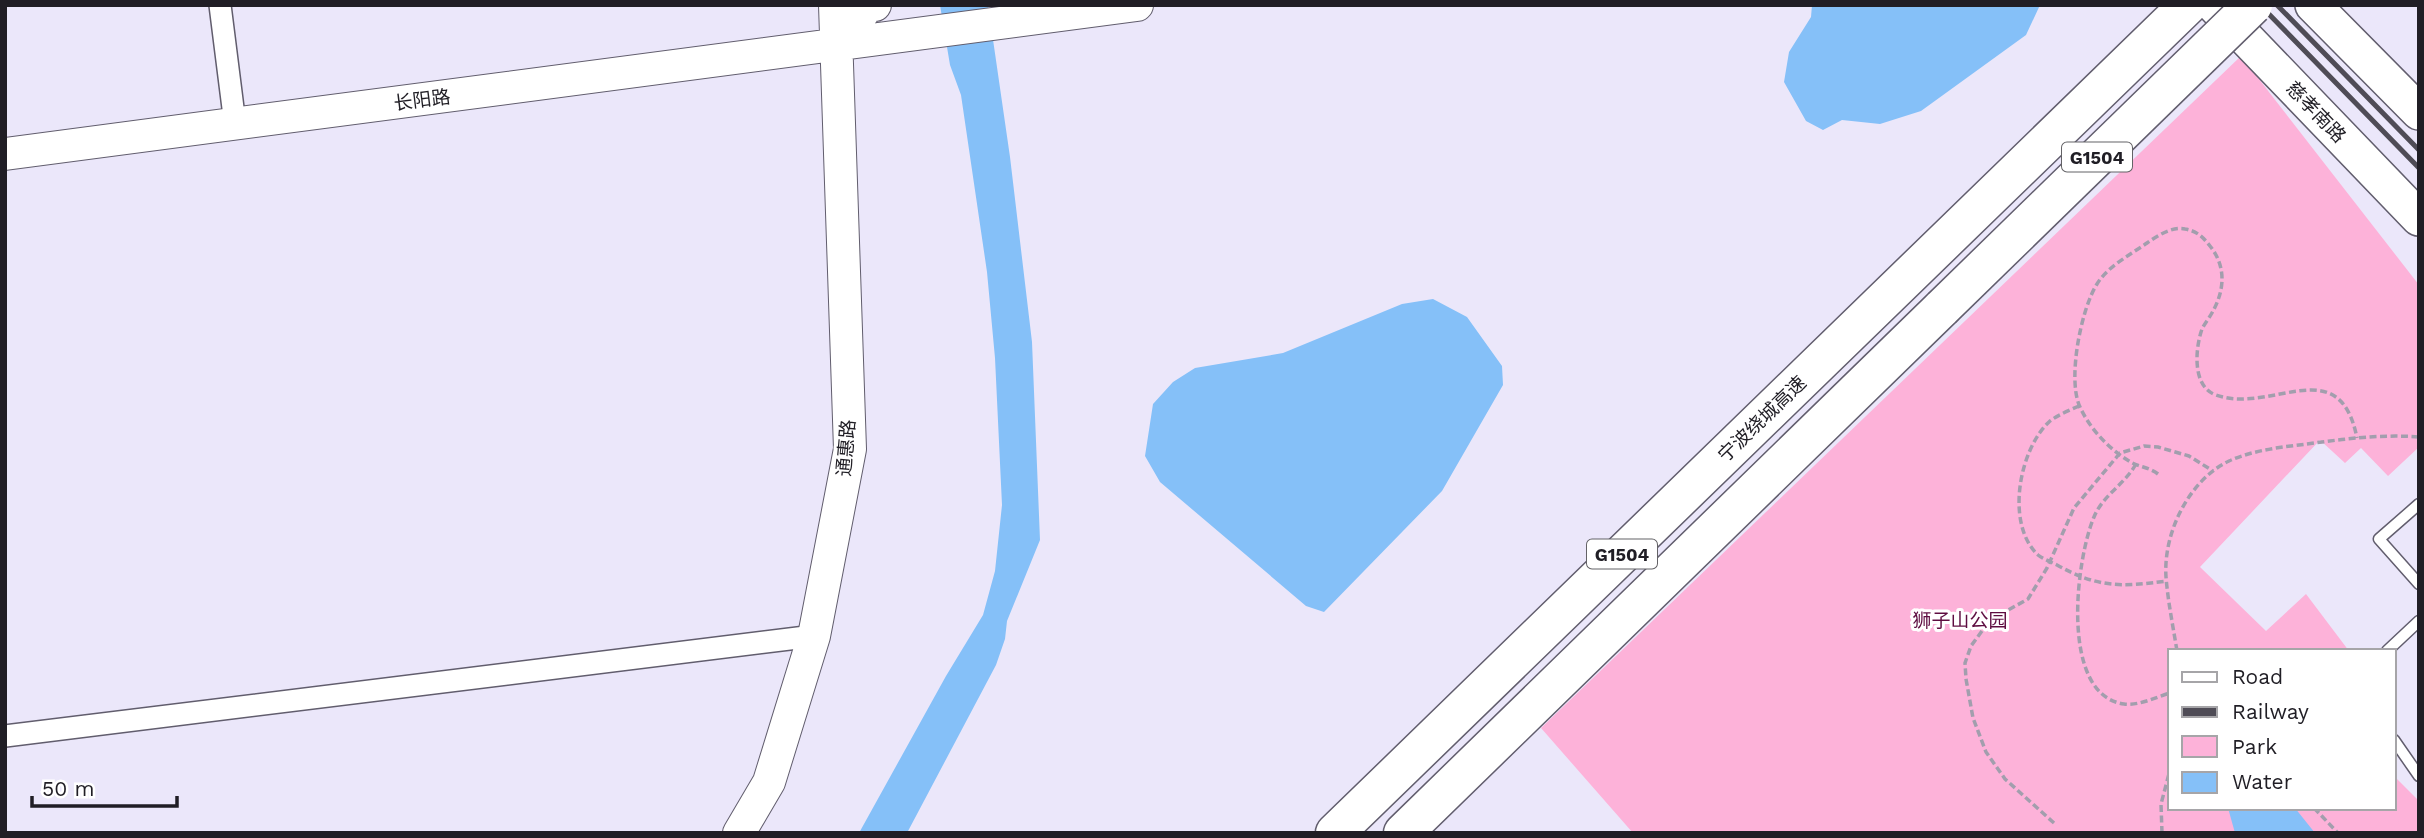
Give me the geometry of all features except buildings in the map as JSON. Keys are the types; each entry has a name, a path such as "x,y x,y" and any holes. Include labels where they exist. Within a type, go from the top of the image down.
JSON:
{"highway":[{"name":"宁波绕城高速","path":"1335,833 2188,5"},
{"name":"G1504","path":"1403,833 2253,5"}],"main road":[{"name":"通惠路","path":"739,833 769,782 814,636 850,449 852,44 835,5"},
{"path":"852,44 868,6 875,5"},
{"name":"长阳路","path":"5,154 1138,5"},
{"name":"慈孝南路","path":"2214,5 2419,218"},
{"path":"2313,5 2419,112"}],"street":[{"path":"220,5 235,124"},
{"path":"5,736 814,636"}],"lane":[{"path":"2419,504 2379,539 2419,584"},
{"path":"2389,649 2419,621"},
{"path":"2396,743 2419,776"}],"path":[{"path":"2158,474 2130,462 2106,444 2079,406 2074,377 2079,336 2098,282 2116,264 2158,236 2182,228 2199,233 2218,259 2223,276 2215,308 2202,329 2198,355 2199,376 2203,387 2215,395 2235,399 2318,390 2334,394 2346,404 2354,421 2357,438"},
{"path":"2079,406 2050,421 2034,443 2021,478 2018,504 2029,544 2040,557 2079,578 2109,586 2167,581"},
{"path":"2177,649 2167,581 2169,546 2176,523 2190,495 2213,471 2230,461 2261,452 2357,438 2419,437"},
{"path":"2054,823 2005,779 1986,752 1973,718 1965,663 1971,646 1990,620 2028,599 2074,508 2120,453 2144,446 2158,447 2189,456 2213,471"},
{"path":"2136,464 2121,485 2108,493 2094,516 2079,578 2079,640 2084,666 2097,688 2108,699 2124,704 2140,703 2168,694"},
{"path":"2162,833 2161,804 2168,778"},
{"path":"2316,810 2338,833"}],"green space":[{"name":"狮子山公园","path":"2241,56 2419,285 2419,447 2388,476 2361,448 2345,463 2320,440 2200,567 2266,631 2306,594 2347,649 2168,649 2168,810 2396,810 2396,778 2419,801 2419,833 1633,833 1541,728"}],"water":[{"path":"940,5 988,5 1010,157 1032,342 1040,540 1007,621 1005,639 996,665 907,833 859,833 983,615 995,571 1002,505 995,358 987,272 961,95 950,65"},
{"path":"1812,5 2040,5 2026,35 1921,111 1880,124 1842,120 1823,130 1806,121 1784,82 1789,52 1811,17"},
{"path":"1433,299 1467,317 1502,366 1503,385 1442,491 1324,612 1306,606 1160,482 1145,456 1153,404 1173,382 1195,368 1283,353 1402,304"},
{"path":"2229,810 2297,810 2315,833 2235,833"}],"railway":[{"path":"2260,5 2419,168"},
{"path":"2277,5 2419,150"}]}
